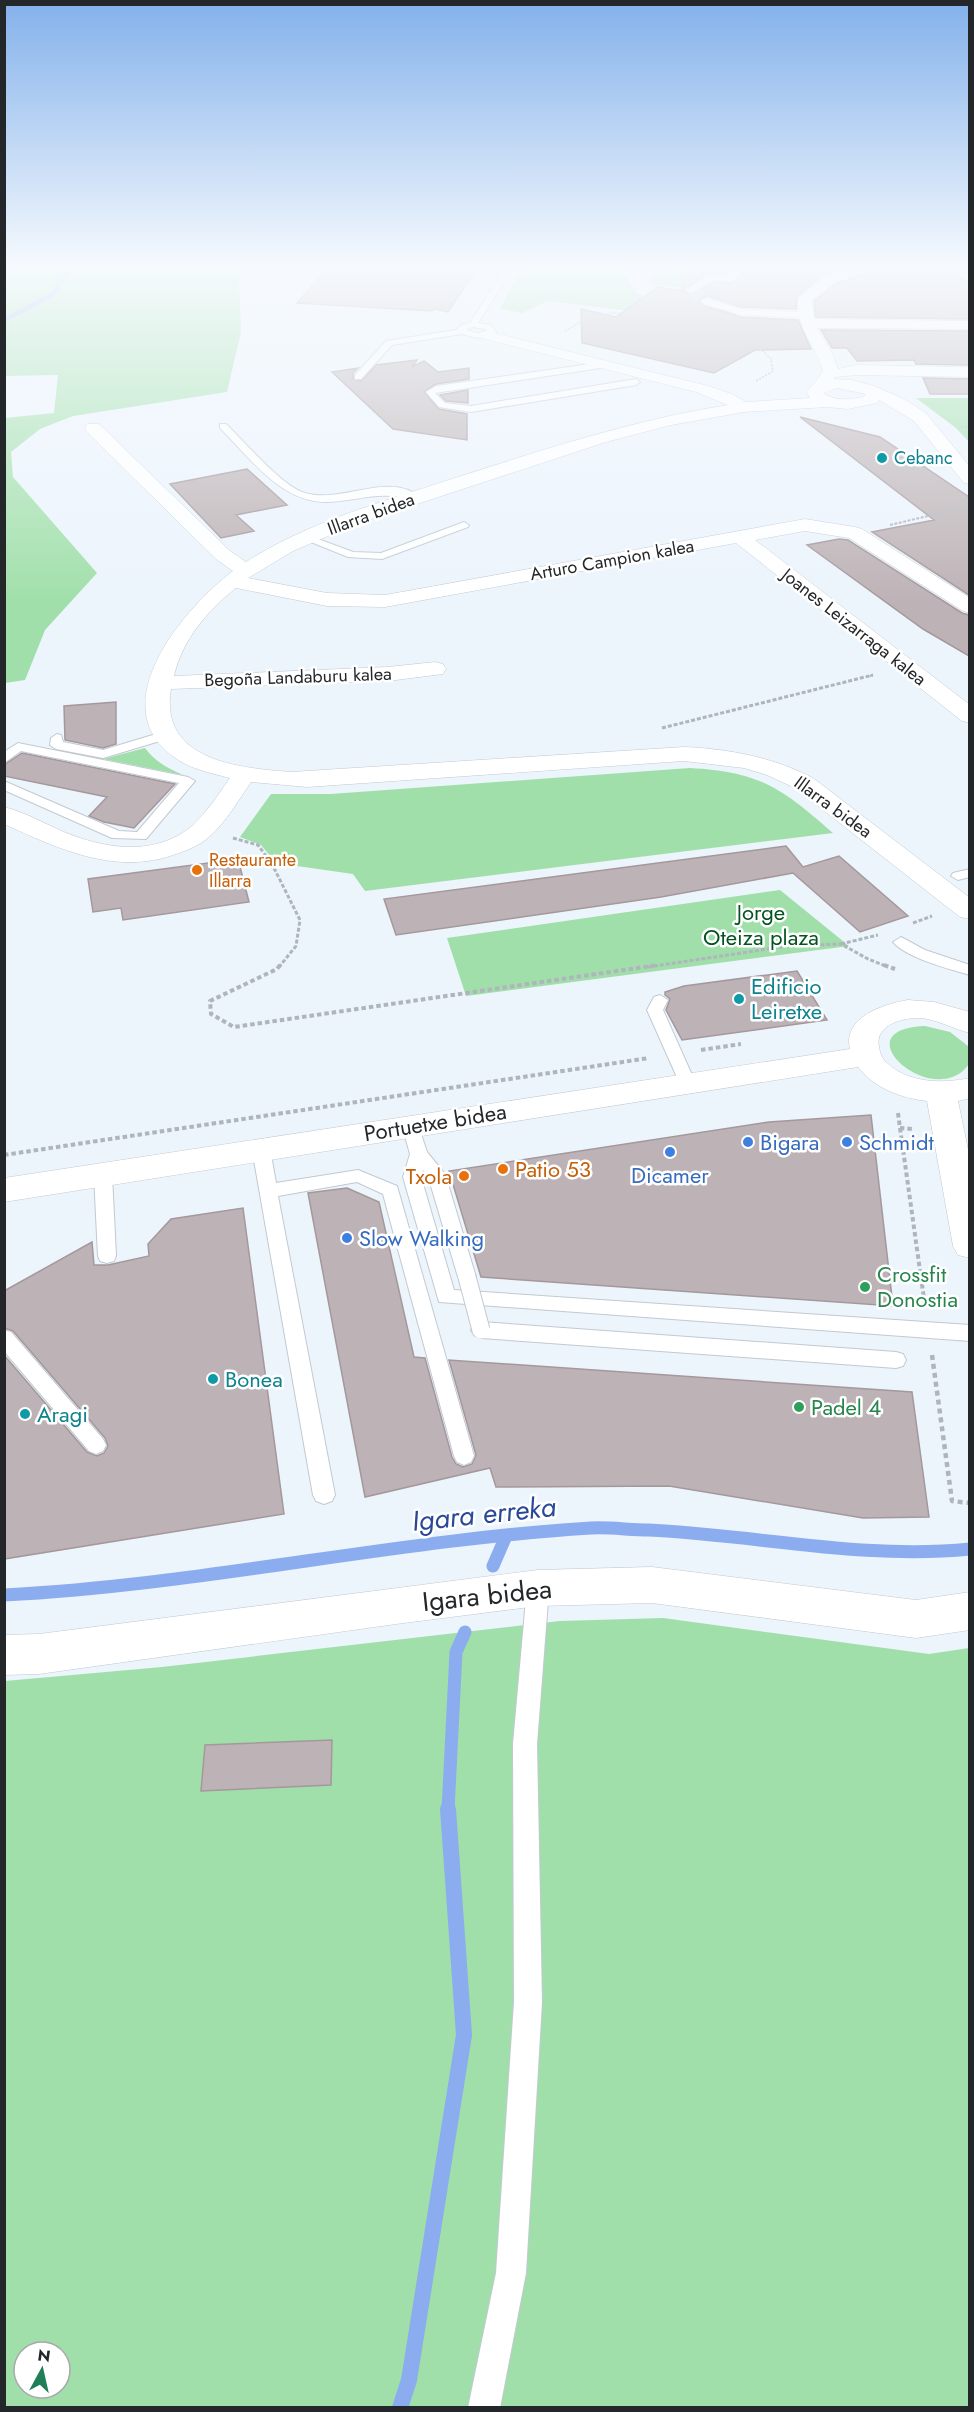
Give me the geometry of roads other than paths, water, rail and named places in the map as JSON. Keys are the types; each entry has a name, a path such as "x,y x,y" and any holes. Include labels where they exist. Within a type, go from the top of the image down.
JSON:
{"street":[{"path":"663,381 726,397 743,407"},
{"path":"824,381 818,397 831,402"},
{"path":"857,381 921,418 969,479"},
{"path":"821,384 860,383"},
{"path":"857,404 871,400 860,383"},
{"name":"Illarra bidea","path":"776,406 821,384 860,383"},
{"name":"Illarra bidea","path":"929,429 894,413 857,404 831,402 743,407 594,440 415,497 306,538 266,558 211,599 177,640 160,683 157,705 160,725 170,742 187,754 244,775 307,780 684,754 733,757 783,771 804,783 969,911"},
{"name":"Arturo Campion kalea","path":"82,426 223,555 241,576 310,599 336,602 409,598 805,525 838,528 855,533 969,608"},
{"name":"Joanes Leizarraga kalea","path":"740,537 969,716"},
{"name":"Begoña Landaburu kalea","path":"160,683 388,674 435,669"},
{"path":"13,817 97,853 122,857 149,854 163,851 202,831 244,775"},
{"path":"969,1024 953,1016 932,1011 912,1009 892,1012 877,1019 867,1030 863,1042 867,1056 875,1067 904,1086 955,1091 969,1246"},
{"name":"Portuetxe bidea","path":"4,1190 261,1149 415,1140 688,1084 867,1056"},
{"name":"Igara bidea","path":"4,1655 39,1654 385,1606 538,1588 652,1585 916,1619 969,1611"}],"lane":[{"path":"495,381 436,389 430,392 431,396 442,405 462,410 636,382"},
{"path":"223,426 296,493 332,499 393,490 404,491 415,497"},
{"path":"306,538 352,555 382,556 464,525"},
{"path":"57,738 56,745 103,754 166,735"},
{"path":"4,759 18,747 188,781 141,836 117,835 4,785"},
{"path":"13,817 45,805"},
{"path":"901,942 920,953 969,970"},
{"path":"660,1000 655,1010 688,1084"},
{"path":"415,1140 436,1174 481,1330 896,1360"},
{"path":"415,1140 412,1177 446,1297 969,1333"},
{"path":"261,1149 324,1495"},
{"path":"103,1175 107,1256"},
{"path":"268,1191 358,1176 391,1190 464,1456"},
{"path":"4,1337 96,1445"},
{"path":"484,2408 511,2273 528,2002 525,1744 538,1588"}],"waterway":[{"name":"Igara erreka","path":"4,1595 151,1582 444,1542 591,1528 689,1533 850,1549 930,1552 970,1549"},
{"path":"493,1566 506,1536"},
{"path":"448,1809 456,1652 465,1632"},
{"path":"400,2408 409,2380 464,2035 448,1809"}],"place":[{"name":"Cebanc","path":"882,458"},
{"name":"Restaurante Illarra","path":"197,870"},
{"name":"Edificio Leiretxe","path":"739,999"},
{"name":"Bigara","path":"748,1142"},
{"name":"Schmidt","path":"847,1142"},
{"name":"Dicamer","path":"670,1152"},
{"name":"Patio 53","path":"503,1169"},
{"name":"Txola","path":"464,1176"},
{"name":"Slow Walking","path":"347,1238"},
{"name":"Crossfit Donostia","path":"865,1287"},
{"name":"Bonea","path":"213,1379"},
{"name":"Padel 4","path":"799,1407"},
{"name":"Aragi","path":"25,1414"}],"park label":[{"name":"Jorge Oteiza plaza","path":"761,924"}]}
